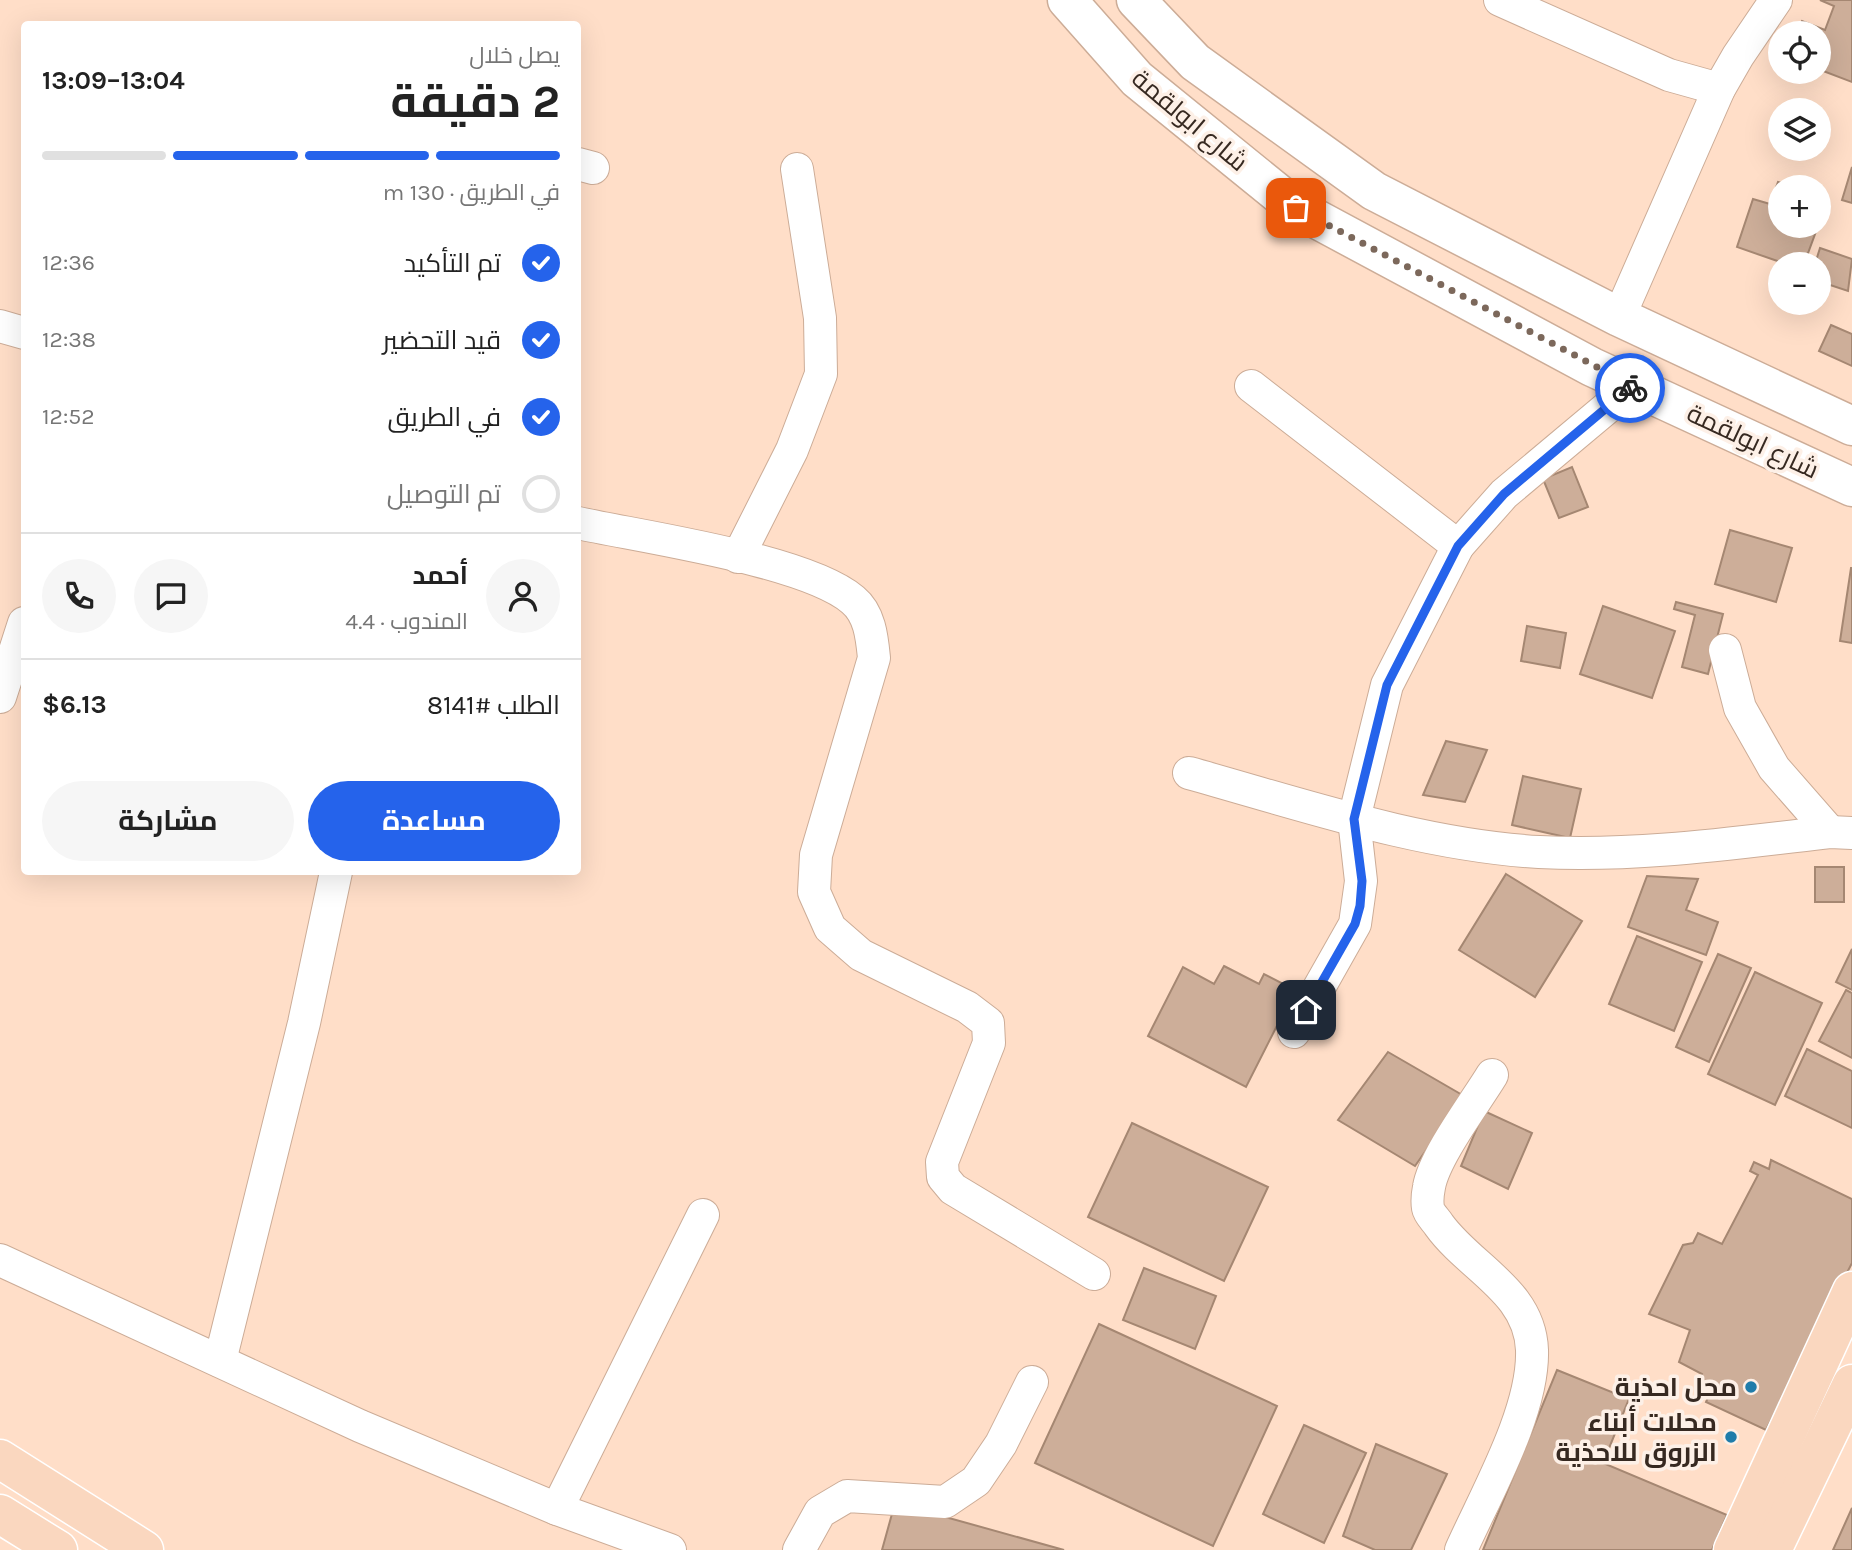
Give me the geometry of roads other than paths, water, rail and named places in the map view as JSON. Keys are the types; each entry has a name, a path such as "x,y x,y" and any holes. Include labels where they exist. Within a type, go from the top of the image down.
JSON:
{"main road":[{"path":"1733,1550 1852,1292"},
{"path":"1773,1550 1852,1384"},
{"path":"0,1459 144,1550"},
{"path":"0,1514 58,1550"}],"street":[{"name":"شارع ابولقمة","path":"1067,0 1137,79 1296,208 1633,386 1852,487"},
{"name":"شارع ابولقمة","path":"1136,0 1195,62 1374,191 1619,317 1852,426"},
{"path":"1500,0 1669,75 1719,89"},
{"path":"1619,317 1719,89 1776,0"},
{"path":"738,557 792,450 821,374 820,318 797,169"},
{"path":"0,326 21,332"},
{"path":"1251,386 1458,546"},
{"path":"1294,1032 1357,915 1362,881 1354,819 1387,685 1458,546 1504,494 1633,386"},
{"path":"581,524 738,557 814,578 855,600 870,626 874,658 816,855 814,892 830,928 861,955 967,1007 988,1023 989,1043 942,1162 943,1177 953,1189 1094,1274"},
{"path":"0,697 21,632"},
{"path":"1725,650 1740,708 1774,768 1841,833"},
{"path":"1189,773 1439,840 1537,852 1598,854 1841,833"},
{"path":"220,1361 304,1023 335,875"},
{"path":"1461,1550 1504,1455 1529,1387 1532,1349 1527,1322 1507,1291 1446,1235 1428,1209 1429,1184 1439,1161 1492,1075"},
{"path":"557,1509 703,1215"},
{"path":"0,1260 360,1426 557,1509 670,1550"},
{"path":"799,1550 820,1512 847,1496 946,1502 976,1481 1001,1444 1032,1382"}],"place":[{"name":"محل احذية","path":"1751,1387"},
{"name":"محلات أبناء الزروق للاحذية","path":"1731,1437"}]}
